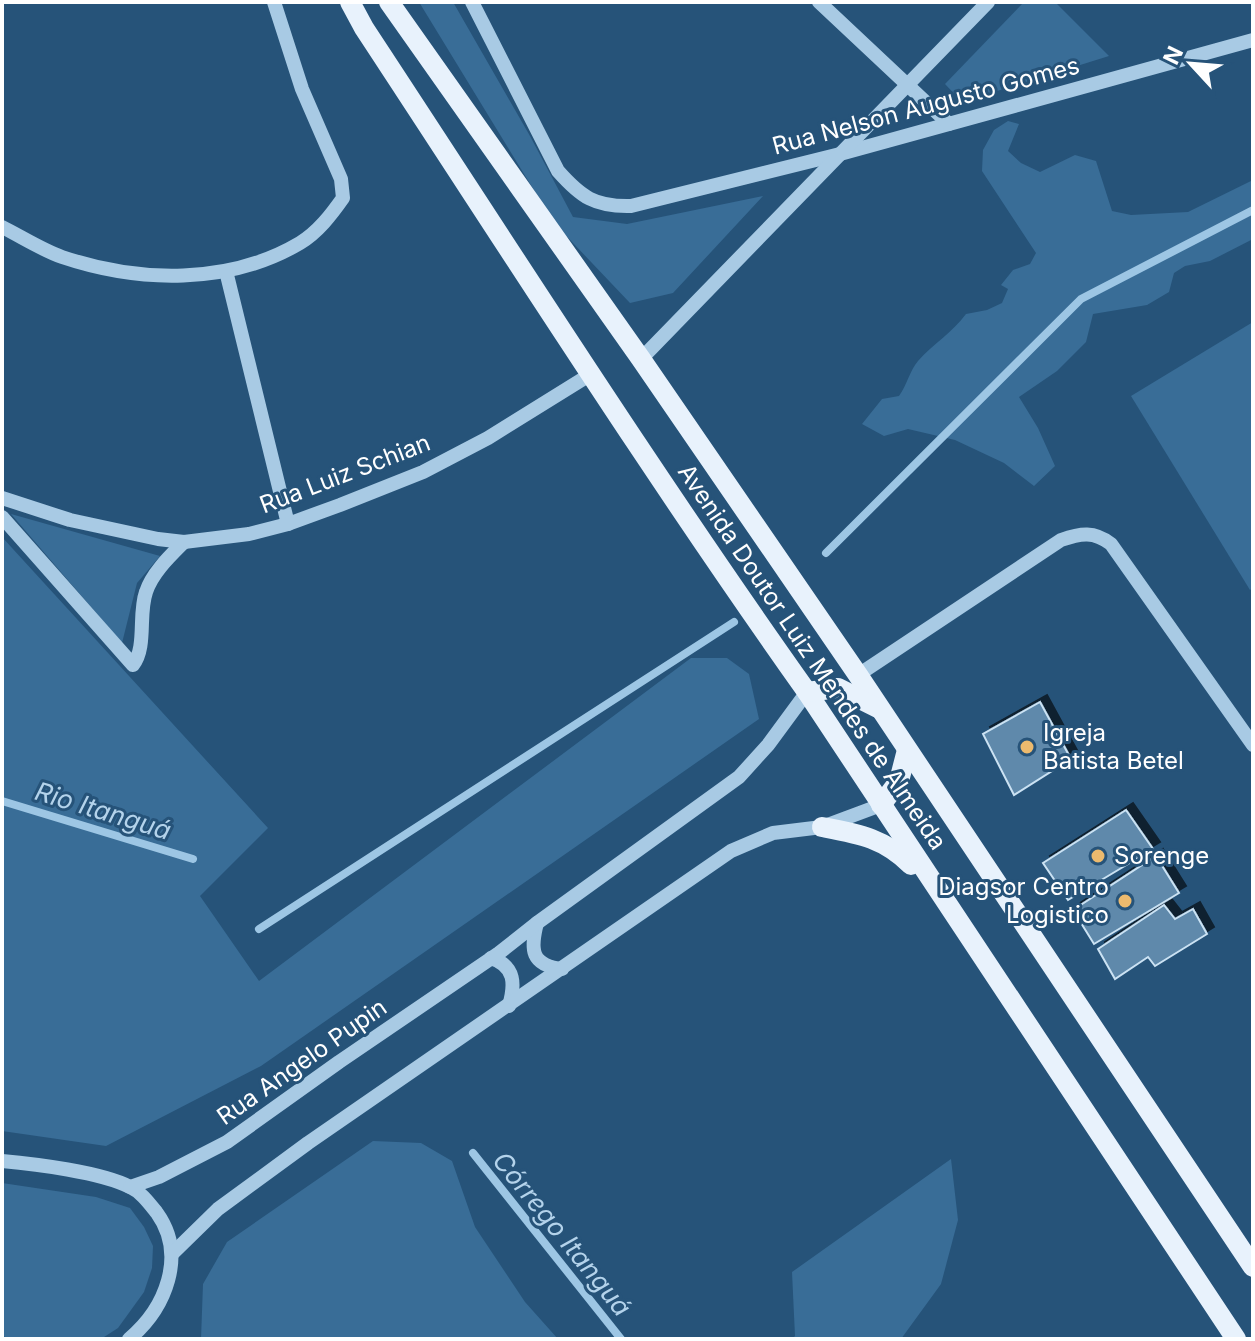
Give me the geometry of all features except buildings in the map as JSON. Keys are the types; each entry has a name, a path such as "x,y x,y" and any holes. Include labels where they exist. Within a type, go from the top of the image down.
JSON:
{"main road":[{"name":"Avenida Doutor Luiz Mendes de Almeida","path":"350,2 591,374 736,592 807,692 1236,1339"},
{"name":"Avenida Doutor Luiz Mendes de Almeida","path":"389,2 641,359 858,675 1253,1267"},
{"path":"807,692 838,688 882,711"},
{"path":"881,805 899,781 907,750"},
{"path":"822,827 868,836 897,851 937,891"}],"street":[{"path":"2,227 59,256 116,272 172,276 226,271 266,259 301,242 319,228 343,198 341,179 302,89 274,2"},
{"name":"Rua Nelson Augusto Gomes","path":"472,2 558,171 572,188 608,207 631,206 840,154 1253,40"},
{"path":"819,2 949,124"},
{"path":"641,359 988,2"},
{"path":"226,271 288,524"},
{"name":"Rua Luiz Schian","path":"2,498 70,520 158,539 184,542 249,534 288,524 423,472 488,438 591,374"},
{"path":"2,517 133,665 139,658 146,591 167,558 184,542"},
{"path":"858,675 1061,540 1084,532 1102,537 1111,544 1253,745"},
{"name":"Rua Angelo Pupin","path":"130,1187 159,1177 227,1142 491,958 739,777 768,745 807,692"},
{"path":"173,1253 218,1209 308,1143 731,851 773,833 822,827 881,805"},
{"path":"537,923 533,938 535,955 547,967 562,969"},
{"path":"491,958 512,973 514,990 509,1006"},
{"path":"2,1161 81,1173 130,1187 147,1199 161,1218 173,1253 169,1278 159,1303 129,1339"}],"shaded area":[{"path":"419,2 453,2 573,217 627,224 763,196 673,293 630,303 554,223"},
{"path":"1024,2 1055,2 1109,56 962,102 945,84"},
{"path":"1008,121 1019,124 1008,151 1021,163 1040,172 1075,155 1096,161 1112,211 1131,215 1188,212 1253,180 1253,239 1210,261 1185,266 1174,273 1169,292 1147,305 1093,314 1086,342 1057,371 1019,397 1038,428 1055,466 1034,486 1004,463 955,440 908,429 884,436 862,424 882,399 899,396 918,361 966,314 1002,303 1008,289 1001,285 1013,270 1030,264 1036,253 982,171 983,150 994,130"},
{"path":"1253,322 1253,588 1250,590 1131,396"},
{"path":"11,514 160,556 137,583 122,643"},
{"path":"2,537 268,828 200,896 259,981 691,658 727,658 749,674 759,719 261,1066 106,1146 2,1131"},
{"path":"373,1141 421,1143 452,1161 475,1227 525,1302 558,1339 201,1339 203,1284 227,1242"},
{"path":"951,1159 958,1220 941,1284 901,1339 792,1339 795,1336 792,1272"},
{"path":"2,1183 96,1197 130,1208 153,1246 152,1268 144,1292 118,1328 101,1339 8,1339 2,1335"}],"waterway":[{"path":"826,553 1081,299 1253,210"},
{"path":"259,929 734,622"},
{"name":"Rio Itanguá","path":"2,801 193,859"},
{"name":"Córrego Itanguá","path":"473,1153 621,1339"}],"place":[{"name":"Igreja Batista Betel","path":"1027,747"},
{"name":"Sorenge","path":"1098,856"},
{"name":"Diagsor Centro Logistico","path":"1125,901"}]}
